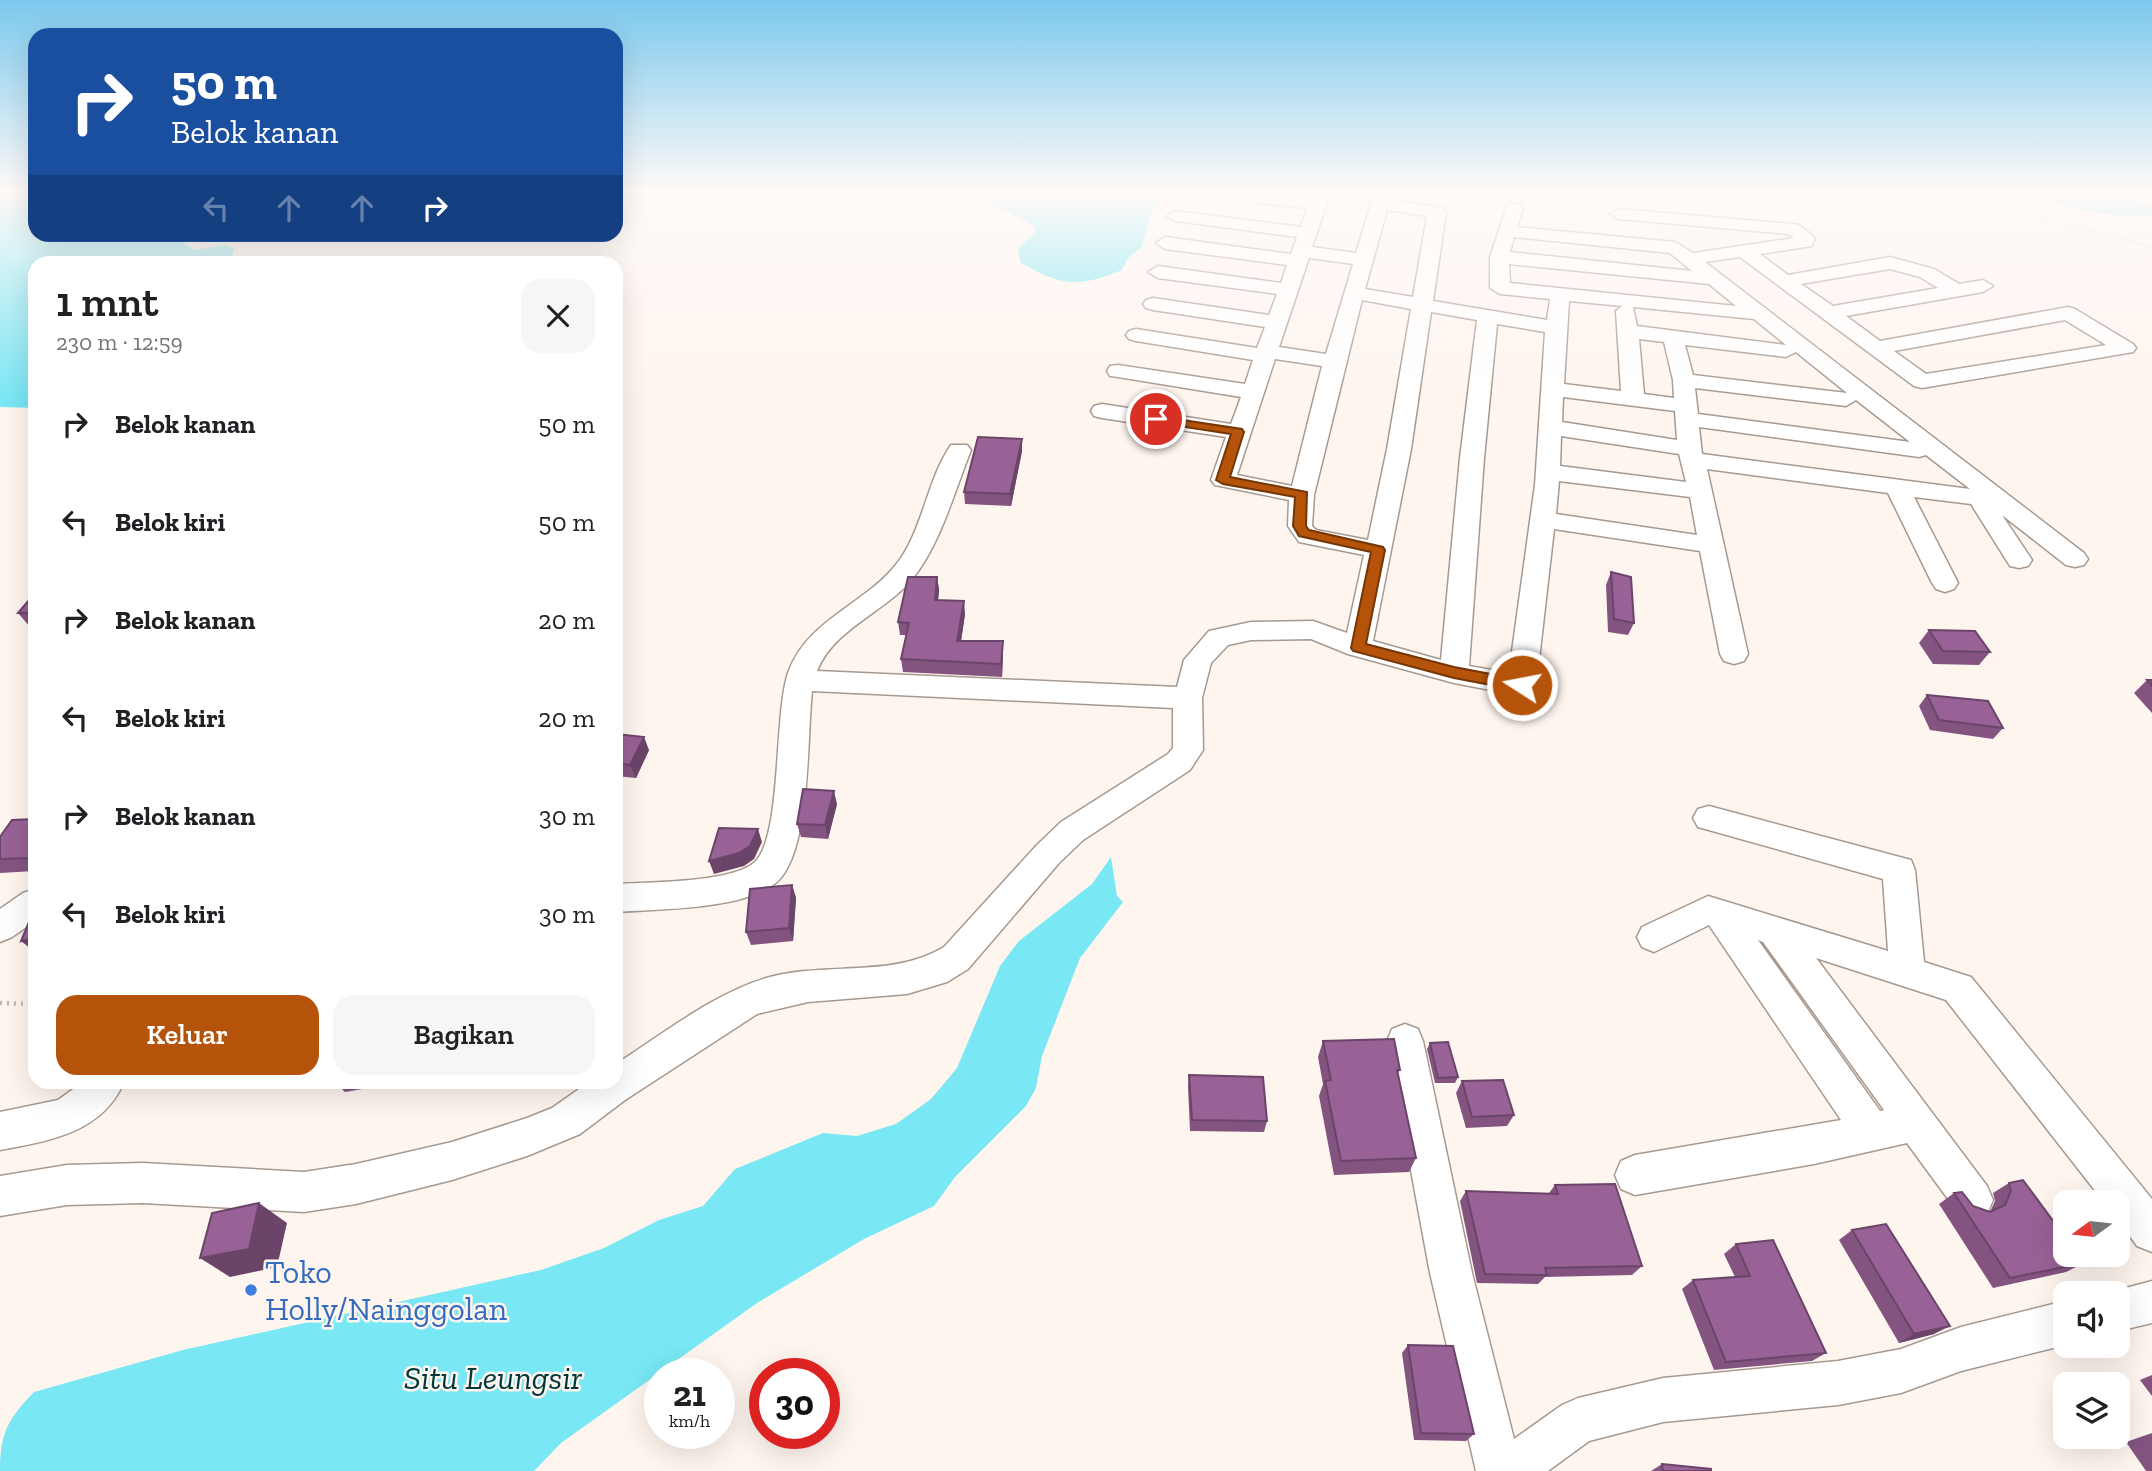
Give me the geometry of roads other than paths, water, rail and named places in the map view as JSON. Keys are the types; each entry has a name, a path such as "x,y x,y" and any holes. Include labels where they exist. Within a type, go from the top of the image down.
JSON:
{"street":[{"path":"1297,263 1223,480 1302,495"},
{"path":"1362,263 1334,362 1302,495 1300,526 1304,533 1378,550"},
{"path":"1358,648 1399,449 1429,263"},
{"path":"1499,263 1500,288 1762,314"},
{"path":"1555,263 1716,279"},
{"path":"1695,263 1762,314 1854,396 2075,559"},
{"path":"1756,263 1785,281 1922,382"},
{"path":"1785,281 1890,263 1927,273 1956,290"},
{"path":"1158,272 1288,290"},
{"path":"1829,313 1983,286"},
{"path":"1354,293 1556,328"},
{"path":"623,1080 707,1024 744,1003 770,993 808,986 907,978 935,971 956,958 1048,853 1072,831 1179,762 1188,750 1188,698 1198,660 1219,638 1234,633 1312,630 1358,648 1454,673 1522,685 1548,472 1560,294"},
{"path":"1626,300 1633,400"},
{"path":"1153,304 1276,322"},
{"path":"1684,380 1854,396 1892,387 2126,348 2068,313 1876,348"},
{"path":"1454,673 1472,458 1488,317"},
{"path":"1628,331 1786,351"},
{"path":"1136,335 1334,362"},
{"path":"1673,337 1684,380 1690,454 1701,491 1734,654"},
{"path":"1118,371 1252,392"},
{"path":"1553,389 1633,400 1686,413 1919,450"},
{"path":"1102,411 1238,432"},
{"path":"1550,427 1690,454 1979,498 2019,561"},
{"path":"623,898 715,891 752,882 768,871 775,857 790,791 801,680 807,661 822,642 904,575 914,559 958,450"},
{"path":"1548,472 1701,491"},
{"path":"1898,487 1945,583"},
{"path":"1543,520 1711,544"},
{"path":"801,680 1188,698"},
{"path":"1709,817 1899,870 1907,973"},
{"path":"0,927 28,908"},
{"path":"1654,937 1708,911 1958,988 2152,1230"},
{"path":"1721,915 1872,1132"},
{"path":"1775,931 1973,1200"},
{"path":"1405,1041 1451,1273 1499,1471"},
{"path":"0,1131 76,1112 89,1105 100,1089"},
{"path":"0,1196 67,1185 143,1183 304,1192 356,1184 452,1161 527,1138 566,1121 609,1089"},
{"path":"1635,1175 1814,1145 1916,1122"},
{"path":"2130,1307 2152,1302"},
{"path":"1516,1471 1524,1460 1578,1421 1662,1400 1838,1383 1901,1371 1961,1349 2053,1326"}],"water":[{"path":"0,263 28,263 28,408 0,407"},
{"path":"1021,263 1126,263 1122,270 1081,282 1059,280"},
{"name":"Situ Leungsir","path":"1111,857 1117,896 1123,902 1080,958 1042,1056 1036,1088 1026,1106 955,1177 934,1206 864,1239 757,1303 680,1358 644,1358 644,1384 561,1443 534,1471 0,1471 7,1427 34,1392 183,1350 541,1270 604,1248 659,1220 703,1206 735,1169 823,1133 857,1136 896,1124 931,1099 957,1068 1000,966 1019,941 1092,884"}],"place":[{"name":"Toko Holly/Nainggolan","path":"251,1290"}]}
